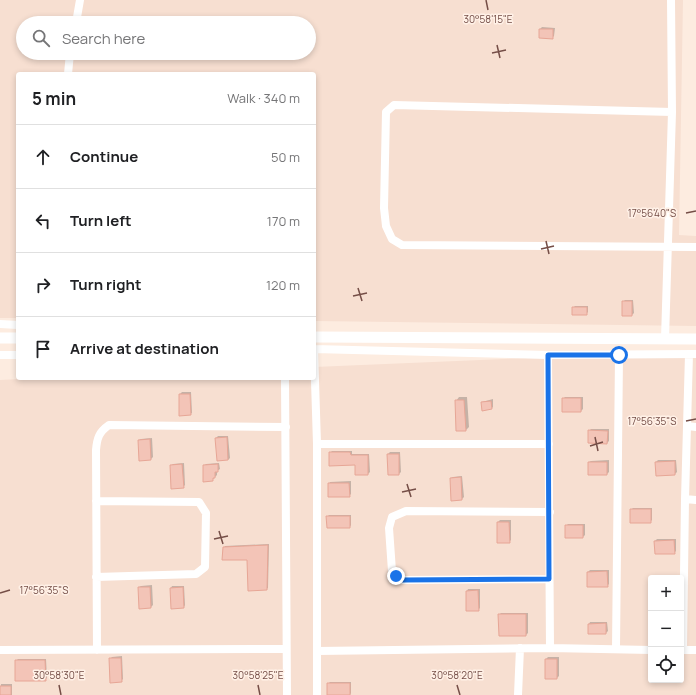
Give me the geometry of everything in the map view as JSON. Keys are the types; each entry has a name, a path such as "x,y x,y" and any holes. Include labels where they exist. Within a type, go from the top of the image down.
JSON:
{"street":[{"path":"77,16 80,0"},
{"path":"665,339 672,112 671,0"},
{"path":"68,72 69,60"},
{"path":"672,112 398,104 391,107 386,112 385,214 388,234 402,245 416,246 696,247"},
{"path":"0,324 16,324"},
{"path":"316,337 696,339"},
{"path":"0,338 16,338"},
{"path":"316,349 548,355 693,354 687,426 682,647"},
{"path":"0,355 16,355"},
{"path":"548,355 550,648"},
{"path":"616,649 619,355"},
{"path":"286,380 287,695"},
{"path":"315,380 317,444 317,695"},
{"path":"97,650 97,438 101,431 109,425 286,428"},
{"path":"687,426 696,427"},
{"path":"317,444 549,444"},
{"path":"96,500 199,502 206,513 205,567 202,571 196,574 96,577"},
{"path":"685,500 696,500"},
{"path":"549,579 403,580 396,576 392,571 389,528 392,517 406,511 550,512"},
{"path":"317,651 520,648 648,650"},
{"path":"518,695 520,648"},
{"path":"0,650 286,649"},
{"path":"684,650 696,650"}],"shaded area":[{"path":"0,0 683,0 679,235 696,236 696,326 316,321 316,72 16,72 16,318 0,318"},
{"path":"696,351 696,695 0,695 0,380 316,380 316,367"}],"building":[{"path":"539,29 553,29 553,39 539,38"},
{"path":"622,301 632,301 632,316 622,316"},
{"path":"572,307 587,307 587,315 572,315"},
{"path":"179,394 190,394 191,415 179,416"},
{"path":"562,398 581,398 581,412 562,412"},
{"path":"455,400 464,400 466,431 456,431"},
{"path":"491,401 492,409 482,411 481,402"},
{"path":"588,430 608,431 607,444 588,443"},
{"path":"227,437 228,460 217,461 215,438"},
{"path":"150,439 151,460 139,461 138,440"},
{"path":"329,452 350,452 351,455 368,455 368,475 355,475 355,465 329,466"},
{"path":"387,454 399,454 399,475 388,475"},
{"path":"675,461 675,475 656,476 655,462"},
{"path":"588,462 607,462 607,475 588,475"},
{"path":"182,464 184,488 171,489 170,465"},
{"path":"218,464 218,472 215,472 215,478 213,478 213,481 203,482 203,465"},
{"path":"461,477 462,500 451,501 450,478"},
{"path":"328,483 349,483 350,497 328,497"},
{"path":"630,509 651,509 651,523 630,523"},
{"path":"326,516 350,516 350,528 327,528"},
{"path":"497,522 509,522 510,543 497,543"},
{"path":"565,525 583,525 583,538 565,538"},
{"path":"674,540 675,554 655,554 654,541"},
{"path":"268,545 267,590 248,591 247,560 222,560 223,547"},
{"path":"607,571 608,587 587,587 587,572"},
{"path":"138,587 150,587 151,608 139,609"},
{"path":"183,587 184,608 171,609 170,588"},
{"path":"478,590 479,611 466,611 466,591"},
{"path":"498,614 526,614 526,636 499,636"},
{"path":"606,623 606,634 588,634 588,624"},
{"path":"109,658 121,658 122,682 110,683"},
{"path":"545,659 557,659 557,679 545,679"},
{"path":"15,660 45,660 46,681 15,681"},
{"path":"327,683 350,683 350,695 327,695"},
{"path":"0,686 11,686 11,695 0,695"}],"route":[{"path":"396,576 403,580 549,579 550,481 548,355 619,355"}]}
